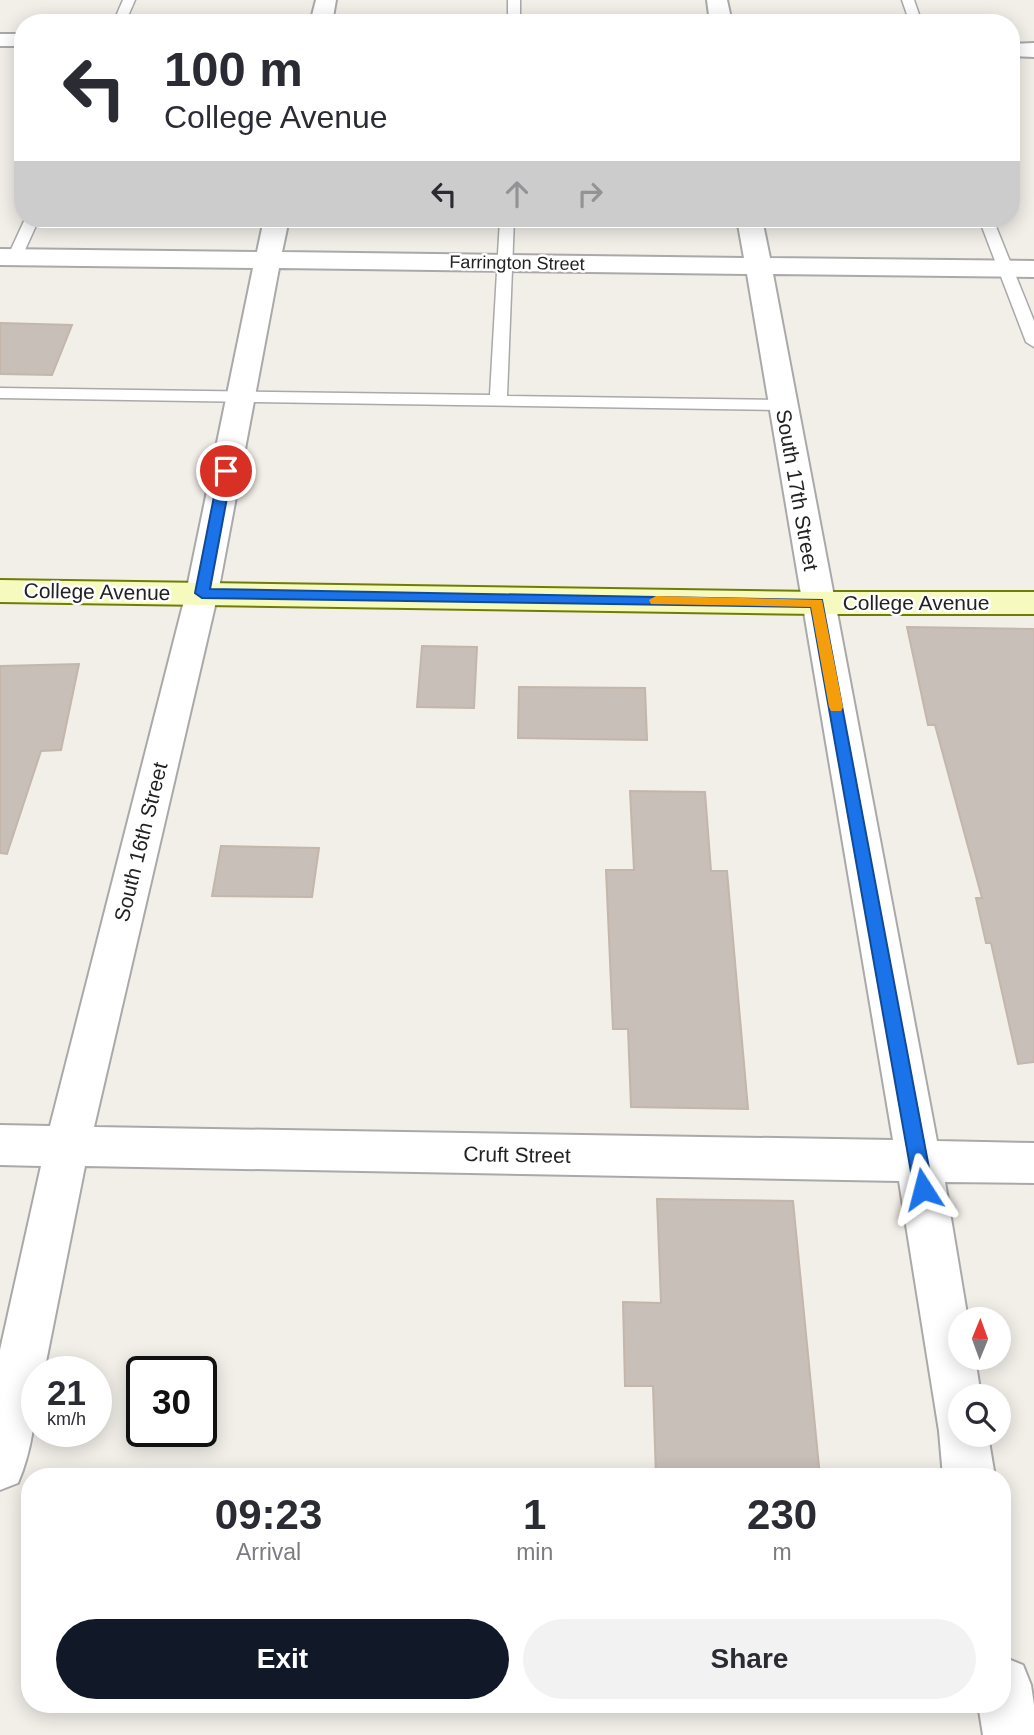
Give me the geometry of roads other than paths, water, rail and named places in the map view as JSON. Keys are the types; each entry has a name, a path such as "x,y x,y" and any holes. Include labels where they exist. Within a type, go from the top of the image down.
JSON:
{"street":[{"name":"South 16th Street","path":"0,1465 66,1146 202,593 274,228"},
{"name":"South 17th Street","path":"751,228 919,1163 955,1384"},
{"name":"Farrington Street","path":"7,258 1034,269"},
{"name":"College Avenue","path":"0,591 817,603 1034,603"},
{"name":"Cruft Street","path":"0,1145 1034,1163"},
{"path":"965,1447 968,1468"},
{"path":"1007,1713 1011,1735"}],"lane":[{"path":"7,258 26,228"},
{"path":"498,401 507,228"},
{"path":"990,228 1034,342"},
{"path":"0,393 782,405"}]}
